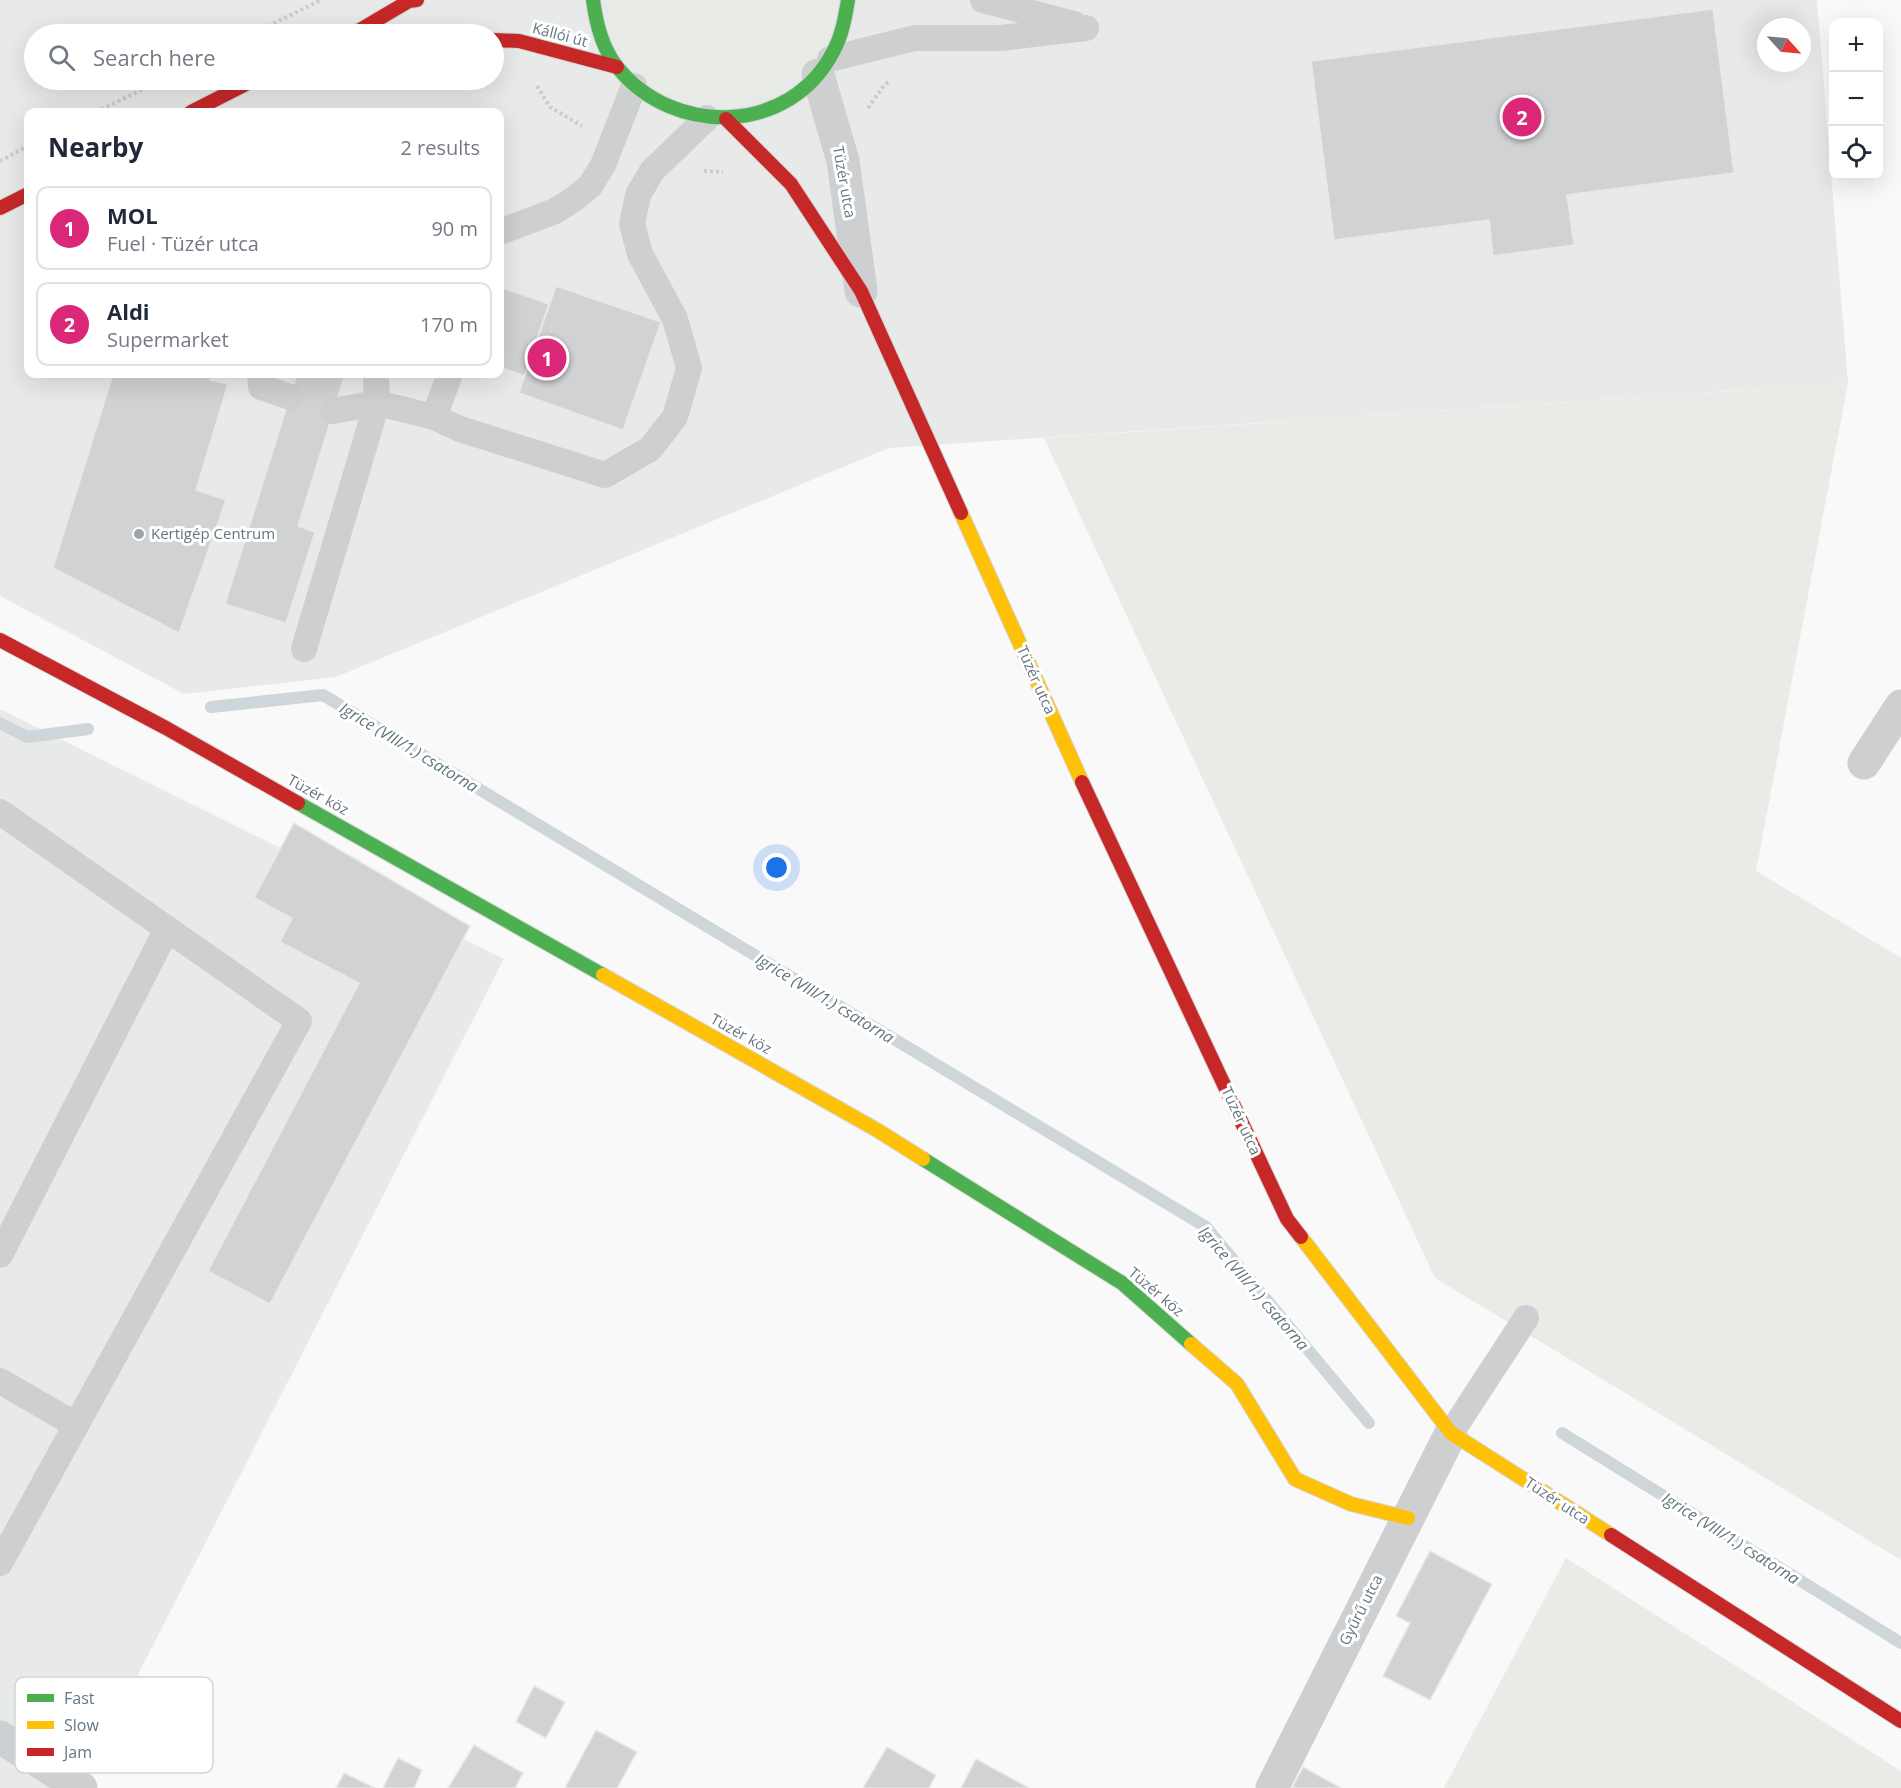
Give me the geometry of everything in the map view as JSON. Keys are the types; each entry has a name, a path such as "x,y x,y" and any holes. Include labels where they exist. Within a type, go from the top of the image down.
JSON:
{"street":[{"path":"370,24 410,1 417,0"},
{"path":"593,0 596,21 604,45 617,67 634,86 668,108 716,119 752,116 777,107 799,93 824,67 844,27 848,0"},
{"name":"Kállói út","path":"504,40 519,41 617,67"},
{"name":"Tüzér utca","path":"824,67 843,161 861,291"},
{"path":"199,108 234,90"},
{"name":"Tüzér utca","path":"716,119 791,184 861,291 1117,859 1287,1219 1451,1433 1901,1721"},
{"path":"0,208 24,196"},
{"name":"Tüzér köz","path":"0,640 166,728 877,1130 1122,1283 1237,1384 1295,1479 1351,1504 1408,1518"},
{"path":"1864,763 1901,706"},
{"name":"Gyűrű utca","path":"1272,1788 1451,1433"},
{"path":"0,1737 15,1746"},
{"path":"57,1773 81,1788"}],"lane":[{"path":"824,67 915,38 1001,38 1086,28 983,0"},
{"path":"504,230 555,211 574,200 590,186 603,165 634,86"},
{"path":"333,411 377,403 434,417 460,429 605,476 650,449 675,417 689,368 675,319 640,254 632,224 638,195 652,171 716,119"},
{"path":"260,378 261,387 290,397"},
{"path":"304,649 377,403 376,378"},
{"path":"434,417 449,378"},
{"path":"0,813 299,1021 0,1563"},
{"path":"0,1255 167,928"},
{"path":"1451,1433 1526,1318"},
{"path":"0,1381 76,1425"}],"path":[{"path":"272,24 321,0"},
{"path":"104,108 141,90"},
{"path":"0,161 24,148"}],"shaded area":[{"path":"0,0 1817,0 1829,148 1829,180 1832,180 1848,383 889,448 336,677 184,694 0,596"},
{"path":"606,0 837,0 831,33 802,76 733,109 658,91 622,54"},
{"path":"1848,383 1756,871 1901,958 1901,1560 1435,1278 1044,438"},
{"path":"0,709 504,959 137,1677 15,1677 15,1773 88,1773 80,1788 0,1788"},
{"path":"1566,1558 1901,1771 1901,1788 1444,1788"}],"building":[{"path":"1713,9 1734,173 1567,195 1574,245 1493,256 1489,220 1334,240 1311,61"},
{"path":"556,286 661,322 623,430 519,393"},
{"path":"504,288 549,304 524,376 504,368"},
{"name":"Kertigép Centrum","path":"112,378 211,378 210,380 228,384 196,490 226,500 179,633 53,568"},
{"path":"296,378 344,378 298,526 315,532 286,623 225,604"},
{"path":"294,823 470,926 270,1304 208,1271 359,983 280,942 292,918 254,898"},
{"path":"1430,1551 1492,1584 1430,1700 1383,1676 1410,1623 1396,1616"},
{"path":"534,1686 565,1702 546,1738 516,1722"},
{"path":"596,1730 637,1752 617,1788 565,1788"},
{"path":"474,1745 523,1773 515,1788 448,1788"},
{"path":"887,1747 936,1775 929,1788 863,1788"},
{"path":"398,1758 422,1770 414,1788 383,1788"},
{"path":"976,1759 1029,1788 961,1788"},
{"path":"1303,1767 1341,1788 1292,1788"},
{"path":"344,1773 375,1788 336,1788"}],"waterway":[{"name":"Igrice (VIII/1.) csatorna","path":"211,707 323,695 1206,1227 1369,1423"},
{"name":"Igrice (VIII/1.) csatorna","path":"0,723 27,737 88,729"},
{"name":"Igrice (VIII/1.) csatorna","path":"1562,1433 1901,1643"}],"traffic: fast":[{"path":"593,0 598,27 612,61 642,91 669,106 699,115 730,117 761,112 789,99 814,79 836,46 843,27 848,0"},
{"path":"298,803 603,975"},
{"path":"923,1159 1122,1283 1191,1344"}],"traffic: slow":[{"path":"961,513 1082,782"},
{"path":"603,975 877,1130 923,1159"},
{"path":"1301,1237 1451,1433 1611,1535"},
{"path":"1191,1344 1237,1384 1295,1479 1351,1504 1408,1518"}],"traffic: jam":[{"path":"370,24 409,1 417,0"},
{"path":"504,40 519,41 617,67"},
{"path":"199,108 234,90"},
{"path":"726,119 791,184 861,291 961,513"},
{"path":"0,208 24,196"},
{"path":"0,640 166,728 298,803"},
{"path":"1082,782 1287,1219 1301,1237"},
{"path":"1611,1535 1901,1721"}],"place":[{"name":"Aldi","path":"1522,117"},
{"name":"MOL","path":"547,358"},
{"name":"Kertigép Centrum","path":"139,534"}]}
